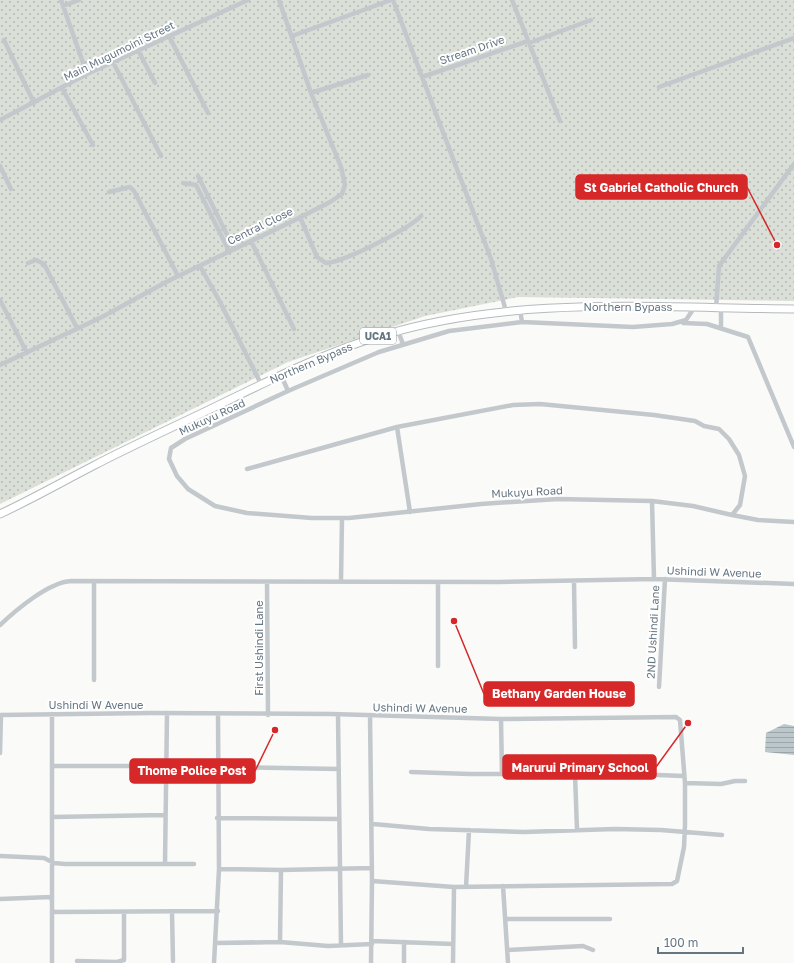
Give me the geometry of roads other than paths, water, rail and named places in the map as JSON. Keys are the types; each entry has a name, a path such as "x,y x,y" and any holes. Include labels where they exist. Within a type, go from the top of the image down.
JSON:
{"main road":[{"name":"Northern Bypass","path":"0,514 101,462 261,384 343,348 398,331 457,318 520,310 617,306 794,309"}],"street":[{"path":"60,0 87,74"},
{"path":"63,6 79,0"},
{"name":"Main Mugumoini Street","path":"0,120 87,74 248,0"},
{"name":"Central Close","path":"0,365 102,317 178,276 339,197 345,185 341,167 311,93 279,0"},
{"path":"292,36 327,25 392,0 490,259 506,311"},
{"path":"512,0 560,122"},
{"name":"Stream Drive","path":"422,77 591,20"},
{"path":"169,36 208,113"},
{"path":"659,87 794,38"},
{"path":"4,40 34,103"},
{"path":"138,50 155,83"},
{"path":"113,62 161,156"},
{"path":"311,93 368,76"},
{"path":"62,88 93,145"},
{"path":"721,328 719,308 719,266 794,164"},
{"path":"0,166 11,188"},
{"path":"198,176 234,249"},
{"path":"183,184 196,185 229,251"},
{"path":"109,192 130,187 134,191 178,276"},
{"path":"300,217 317,257 326,263 342,259 398,232 417,221 421,216"},
{"path":"251,241 294,329"},
{"path":"28,263 36,260 44,264 77,328"},
{"path":"200,266 220,302 261,384"},
{"path":"0,300 27,353"},
{"path":"683,323 690,316 694,308"},
{"path":"520,310 522,322"},
{"name":"Mukuyu Road","path":"794,447 751,340 746,335 707,324 683,323 633,327 522,322 454,330 403,344 288,391 175,444 169,451 169,459 177,476 188,489 208,503 221,509 299,518 342,518 525,500 652,501 693,506 758,520 794,522"},
{"path":"398,331 403,344"},
{"path":"281,375 288,391"},
{"path":"247,468 397,427 433,419 520,404 540,404 654,415 695,421 704,426 723,431 739,455 744,472 744,486 740,505 732,515"},
{"path":"397,427 410,512"},
{"name":"2ND Ushindi Lane","path":"652,501 654,579"},
{"path":"341,581 342,518"},
{"name":"2ND Ushindi Lane","path":"659,687 665,579"},
{"name":"Ushindi W Avenue","path":"0,625 55,585 65,581 438,582 665,579 794,584"},
{"path":"574,581 575,647"},
{"path":"94,582 94,680"},
{"name":"First Ushindi Lane","path":"267,582 268,715"},
{"path":"438,582 438,666"},
{"path":"164,864 167,713"},
{"name":"Ushindi W Avenue","path":"0,715 167,713 370,715 501,719 676,717 680,720 685,783 685,833 679,874 676,882 672,884 634,885 503,886"},
{"path":"52,714 52,963"},
{"path":"214,963 218,911 219,868 218,714"},
{"path":"0,715 0,753"},
{"path":"338,715 341,945"},
{"path":"370,715 373,824 371,963"},
{"path":"501,719 502,774"},
{"path":"52,766 166,766"},
{"path":"218,767 339,769"},
{"path":"411,772 684,776"},
{"path":"575,774 577,830"},
{"path":"685,783 721,784 735,780 745,781"},
{"path":"52,817 164,815"},
{"path":"218,818 339,819"},
{"path":"373,824 469,830 539,832 577,830 661,830 722,836"},
{"path":"466,887 469,830"},
{"path":"0,856 44,858 51,862 65,864 194,864"},
{"path":"219,868 281,870 372,868"},
{"path":"280,942 281,870"},
{"path":"372,882 454,887 503,886 508,963"},
{"path":"453,963 454,887"},
{"path":"0,899 51,897 53,912"},
{"path":"53,912 218,911"},
{"path":"77,961 118,962 124,960 124,912"},
{"path":"172,912 173,961"},
{"path":"505,919 610,918"},
{"path":"216,943 280,942 341,945 404,942 453,944"},
{"path":"404,942 404,963"},
{"path":"507,950 583,946 593,950"}],"place":[{"name":"St Gabriel Catholic Church","path":"777,245"},
{"name":"Bethany Garden House","path":"454,621"},
{"name":"Marurui Primary School","path":"688,723"},
{"name":"Thome Police Post","path":"275,730"}]}
